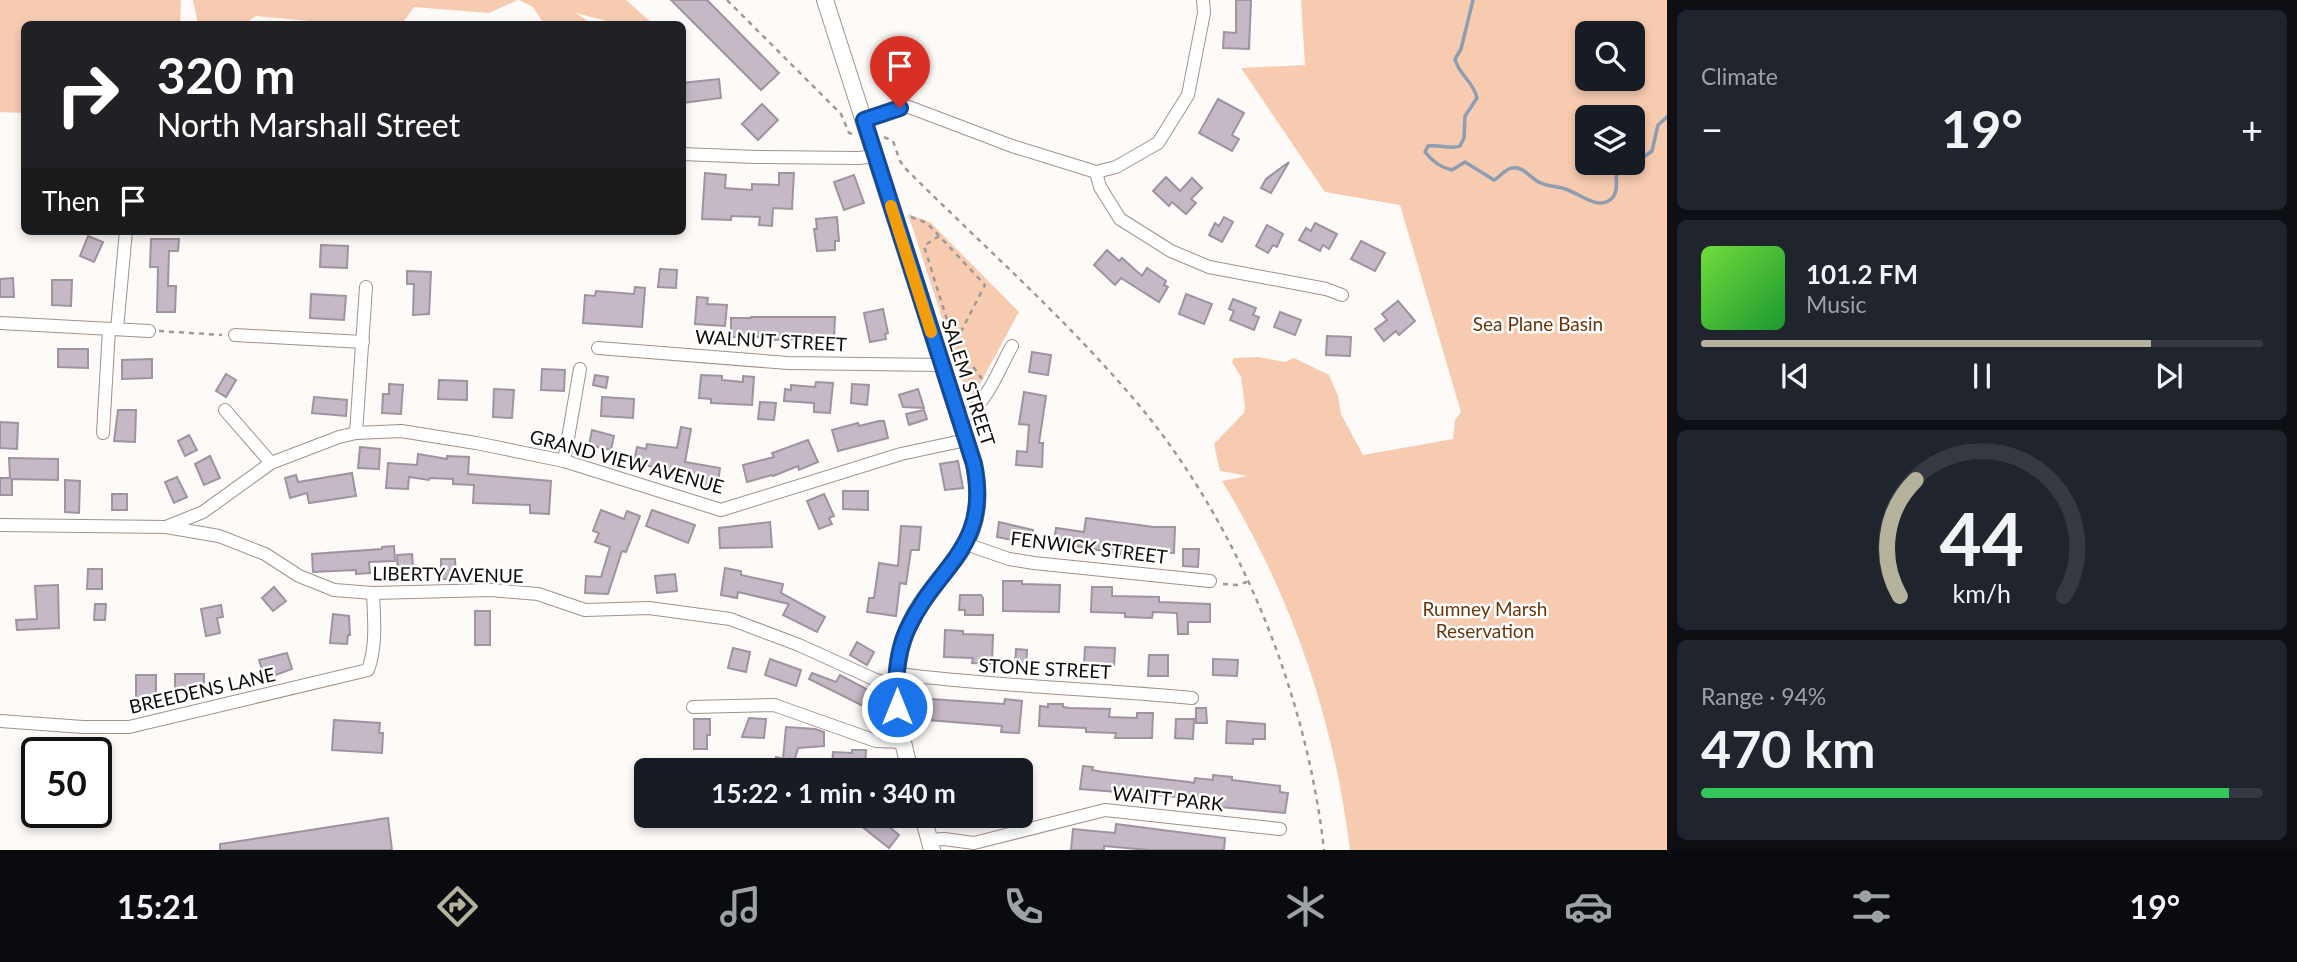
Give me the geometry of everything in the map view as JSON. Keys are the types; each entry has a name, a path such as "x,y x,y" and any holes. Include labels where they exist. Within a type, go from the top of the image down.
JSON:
{"main road":[{"name":"SALEM STREET","path":"825,0 974,464 977,493 975,520 966,544 913,619 904,639 896,680 898,719 907,758"},
{"path":"926,828 930,845"}],"street":[{"path":"864,120 909,107 1012,146 1096,172 1116,167 1158,143 1188,95 1205,13 1203,0"},
{"path":"686,154 755,158 875,156"},
{"path":"1096,172 1100,187 1120,219 1171,251 1209,267 1326,289 1342,295"},
{"path":"103,433 126,235"},
{"path":"356,433 366,287"},
{"path":"0,323 149,331"},
{"path":"235,335 363,342"},
{"path":"959,419 977,406 1012,346"},
{"name":"WALNUT STREET","path":"598,348 788,363 941,365"},
{"path":"564,461 580,369"},
{"path":"225,410 271,463"},
{"name":"GRAND VIEW AVENUE","path":"0,525 166,527 203,512 271,463 356,433 401,431 564,461 721,510 901,454 966,440"},
{"name":"LIBERTY AVENUE","path":"166,527 231,540 265,554 299,576 334,590 373,593 491,590 538,594 585,610 649,608 730,620 799,645 876,680 896,680"},
{"name":"FENWICK STREET","path":"966,544 1009,559 1034,563 1210,581"},
{"name":"BREEDENS LANE","path":"0,721 83,727 129,727 368,670 373,656 375,635 373,593"},
{"name":"STONE STREET","path":"896,680 1092,689 1192,698"},
{"path":"693,707 774,705 876,741 903,742"},
{"name":"WAITT PARK","path":"930,845 944,839 974,843 1105,810 1280,829"}],"path":[{"path":"727,0 841,114"},
{"path":"905,169 1065,325 1144,411 1198,490 1238,560 1272,637 1313,774 1324,850"},
{"path":"896,220 914,216 927,223 985,285 955,343"},
{"path":"939,236 924,246 955,343 989,386"},
{"path":"149,331 235,335"},
{"path":"1210,581 1233,585 1248,582"}],"green space":[{"path":"0,0 181,0 180,21 21,21 21,113 0,112"},
{"path":"193,0 518,0 489,13 414,7 404,21 309,21 256,16 248,21 197,21"},
{"path":"519,0 626,0 650,21 607,21 576,13 588,21 542,21 533,7"},
{"path":"1301,0 1667,0 1667,850 1350,850 1333,753 1306,659 1269,568 1222,481 1248,476 1220,471 1214,444 1244,413 1241,377 1232,362 1234,358 1258,357 1285,362 1294,358 1329,375 1338,396 1341,414 1363,455 1453,439 1455,420 1461,412 1400,205 1325,192 1241,68 1305,65"},
{"path":"908,214 930,222 1019,312 975,393 968,397"}],"building":[{"path":"671,0 707,0 779,73 761,90"},
{"path":"1236,0 1251,0 1249,49 1223,48 1224,32 1236,33"},
{"path":"719,79 721,98 686,102 686,83"},
{"path":"1218,99 1244,113 1232,135 1239,139 1232,151 1199,133"},
{"path":"762,104 778,120 758,140 742,124"},
{"path":"1289,162 1271,193 1261,188 1266,179"},
{"path":"705,173 726,175 725,188 752,190 752,184 779,185 779,173 794,173 792,209 773,208 772,226 759,225 760,217 702,219"},
{"path":"854,175 864,203 844,210 834,182"},
{"path":"1166,177 1180,191 1192,178 1202,188 1191,199 1196,203 1186,214 1172,202 1169,206 1153,191"},
{"path":"837,217 839,241 835,241 835,250 817,251 814,229 817,229 816,219"},
{"path":"1224,217 1233,222 1222,242 1209,235 1215,223 1219,226"},
{"path":"1315,223 1337,234 1329,249 1323,245 1320,251 1299,240 1306,228 1311,231"},
{"path":"1267,225 1283,234 1277,247 1273,245 1268,253 1256,246"},
{"path":"88,236 103,242 94,262 80,256"},
{"path":"151,239 179,239 178,251 169,251 168,286 176,286 175,312 157,312 158,267 150,267"},
{"path":"1361,241 1385,253 1375,271 1351,259"},
{"path":"321,245 348,246 347,268 320,267"},
{"path":"1107,250 1119,261 1122,258 1142,276 1147,268 1166,281 1164,285 1168,287 1159,302 1121,278 1115,285 1094,265"},
{"path":"660,269 677,270 676,288 658,287"},
{"path":"407,271 431,272 429,314 413,315 414,284 407,284"},
{"path":"13,278 14,297 0,297 0,279"},
{"path":"52,280 72,280 71,306 52,305"},
{"path":"635,287 645,288 642,327 583,323 585,295 595,296 596,291 634,294"},
{"path":"311,294 346,296 344,320 310,318"},
{"path":"1186,294 1212,304 1204,324 1179,314"},
{"path":"697,297 708,298 707,304 727,305 725,326 695,324"},
{"path":"1233,299 1256,308 1253,315 1259,317 1254,330 1230,320 1234,311 1229,309"},
{"path":"1398,301 1415,321 1399,335 1396,331 1384,341 1375,329 1387,320 1382,314"},
{"path":"883,309 888,333 885,334 886,339 870,342 864,313"},
{"path":"1280,312 1301,320 1295,335 1274,327"},
{"path":"835,317 834,338 770,340 770,337 731,337 731,318"},
{"path":"1327,336 1351,337 1350,356 1326,355"},
{"path":"58,349 88,349 88,368 58,367"},
{"path":"1032,352 1051,355 1048,375 1029,372"},
{"path":"152,359 152,378 122,379 122,360"},
{"path":"542,369 565,370 564,391 541,390"},
{"path":"226,374 236,380 226,397 216,391"},
{"path":"595,375 608,377 606,388 593,385"},
{"path":"701,375 722,376 722,380 743,382 743,376 754,377 752,405 711,403 711,399 699,398"},
{"path":"439,380 467,381 467,400 438,399"},
{"path":"816,382 833,383 830,413 814,412 814,403 784,401 785,389 791,390 791,385 815,387"},
{"path":"389,384 403,385 401,414 382,413 383,394 389,394"},
{"path":"852,384 869,385 867,405 851,403"},
{"path":"494,389 514,390 512,418 493,417"},
{"path":"918,389 924,408 903,407 899,395"},
{"path":"1024,392 1046,396 1039,443 1043,443 1042,467 1016,465 1017,451 1027,452 1029,425 1019,424"},
{"path":"314,397 347,400 346,416 312,413"},
{"path":"602,397 634,399 633,418 601,416"},
{"path":"760,402 776,403 774,420 758,419"},
{"path":"118,410 136,410 135,442 114,441"},
{"path":"924,410 927,419 909,425 906,414"},
{"path":"884,421 888,438 838,451 832,430"},
{"path":"0,422 18,423 17,449 0,448"},
{"path":"681,427 691,429 685,462 720,468 717,490 694,486 695,481 660,476 661,469 634,462 637,447 646,449 647,444 677,448"},
{"path":"592,430 614,436 611,450 589,445"},
{"path":"189,435 197,450 185,456 178,441"},
{"path":"808,440 818,462 799,470 798,466 747,482 743,465 774,457 772,453"},
{"path":"360,447 380,449 379,469 358,468"},
{"path":"418,454 447,459 447,456 469,457 468,474 551,481 549,514 530,513 530,505 473,503 474,485 453,484 453,479 409,477 408,489 386,488 388,463 417,465"},
{"path":"210,456 220,478 204,485 195,464"},
{"path":"9,458 58,459 58,480 12,479 12,495 0,495 0,478 10,478"},
{"path":"958,461 963,488 945,490 940,464"},
{"path":"352,473 356,496 309,503 307,493 290,498 285,478 296,475 298,482"},
{"path":"177,477 187,497 174,503 165,482"},
{"path":"65,480 80,481 79,513 65,512"},
{"path":"843,491 868,491 868,510 843,509"},
{"path":"112,494 127,494 127,510 112,510"},
{"path":"824,494 834,516 829,518 832,524 819,529 807,501"},
{"path":"601,510 624,519 627,511 640,516 626,552 622,551 608,594 585,593 586,576 601,577 610,547 595,542 599,533 593,531"},
{"path":"652,510 695,525 688,543 646,526"},
{"path":"1086,518 1154,527 1175,527 1174,553 1121,545 1120,554 1054,542 1056,528 1084,532"},
{"path":"770,522 772,547 720,548 719,528"},
{"path":"999,522 1033,530 1031,544 997,537"},
{"path":"901,526 921,527 919,550 911,550 906,584 900,583 896,616 867,612 869,598 874,598 879,563 898,566"},
{"path":"394,546 395,561 369,562 370,573 356,574 356,570 313,572 312,554"},
{"path":"1183,549 1199,549 1198,567 1183,566"},
{"path":"412,554 414,578 398,579 397,555"},
{"path":"441,559 455,559 456,579 441,579"},
{"path":"725,568 741,571 741,575 783,584 781,593 825,617 817,632 783,615 789,604 738,592 737,598 721,595"},
{"path":"88,569 102,569 102,589 87,589"},
{"path":"675,574 677,591 657,593 655,576"},
{"path":"1003,581 1060,585 1059,612 1003,611"},
{"path":"58,585 59,628 17,630 16,620 37,619 35,586"},
{"path":"274,587 286,601 273,611 262,598"},
{"path":"1092,587 1112,587 1112,596 1159,597 1159,602 1210,604 1210,622 1188,622 1188,634 1178,634 1177,613 1153,612 1152,618 1125,617 1125,613 1091,612"},
{"path":"960,595 981,595 983,615 965,615 965,610 959,610"},
{"path":"95,604 106,604 105,620 94,620"},
{"path":"221,605 223,617 217,618 220,633 206,636 201,609"},
{"path":"475,611 490,611 490,645 475,645"},
{"path":"333,614 349,616 350,635 347,644 330,643"},
{"path":"945,630 963,631 963,634 993,635 992,664 972,663 973,658 944,657"},
{"path":"857,642 874,652 867,665 850,655"},
{"path":"1085,647 1115,648 1114,665 1090,667 1090,664 1084,664"},
{"path":"733,648 750,652 746,672 728,668"},
{"path":"1016,649 1027,650 1026,666 1015,665"},
{"path":"287,653 292,669 273,676 264,676 259,660"},
{"path":"1149,655 1168,655 1168,676 1148,676"},
{"path":"770,659 801,670 796,686 765,675"},
{"path":"1213,659 1238,660 1237,676 1213,675"},
{"path":"812,673 836,682 840,675 872,692 865,707 809,679"},
{"path":"175,674 204,674 204,692 175,691"},
{"path":"136,675 156,675 156,701 136,700"},
{"path":"930,699 1004,704 1005,699 1022,701 1019,733 1001,732 1002,726 928,720"},
{"path":"1048,704 1063,704 1063,707 1070,708 1110,709 1109,717 1137,718 1137,713 1153,713 1152,738 1115,738 1116,733 1086,732 1086,728 1039,726 1040,706 1048,707"},
{"path":"1196,708 1206,708 1207,723 1196,723"},
{"path":"749,718 766,719 764,738 742,737"},
{"path":"694,719 710,719 707,749 694,749"},
{"path":"1176,719 1194,719 1193,739 1175,738"},
{"path":"334,720 380,723 379,733 383,733 382,753 332,750"},
{"path":"1227,721 1265,724 1265,739 1253,739 1253,744 1226,743"},
{"path":"786,727 824,732 824,746 798,748 795,758 783,758"},
{"path":"852,750 866,750 866,758 833,758 833,752 852,753"},
{"path":"1083,766 1103,772 1194,783 1195,778 1213,780 1213,775 1280,786 1280,792 1288,793 1285,813 1187,804 1187,798 1080,789"},
{"path":"388,818 392,850 220,850 220,844"},
{"path":"1116,824 1225,838 1224,850 1149,850 1104,846 1104,850 1071,850 1073,829 1115,833"},
{"path":"864,828 891,828 899,835 889,848"}],"waterway":[{"path":"1473,0 1461,49 1455,59 1477,98 1465,116 1464,138 1460,146 1428,146 1425,152 1441,166 1452,170 1465,162 1494,180 1507,170 1517,168 1544,184 1603,203 1615,194 1617,170 1634,164 1652,151 1658,125 1667,117"}],"slow traffic":[{"path":"891,206 931,332"}],"route":[{"path":"897,707 898,663 904,639 919,610 966,544 975,520 977,493 974,464 864,120 900,108"}],"park label":[{"name":"Sea Plane Basin","path":"1538,323"},
{"name":"Rumney Marsh Reservation","path":"1485,619"}]}
